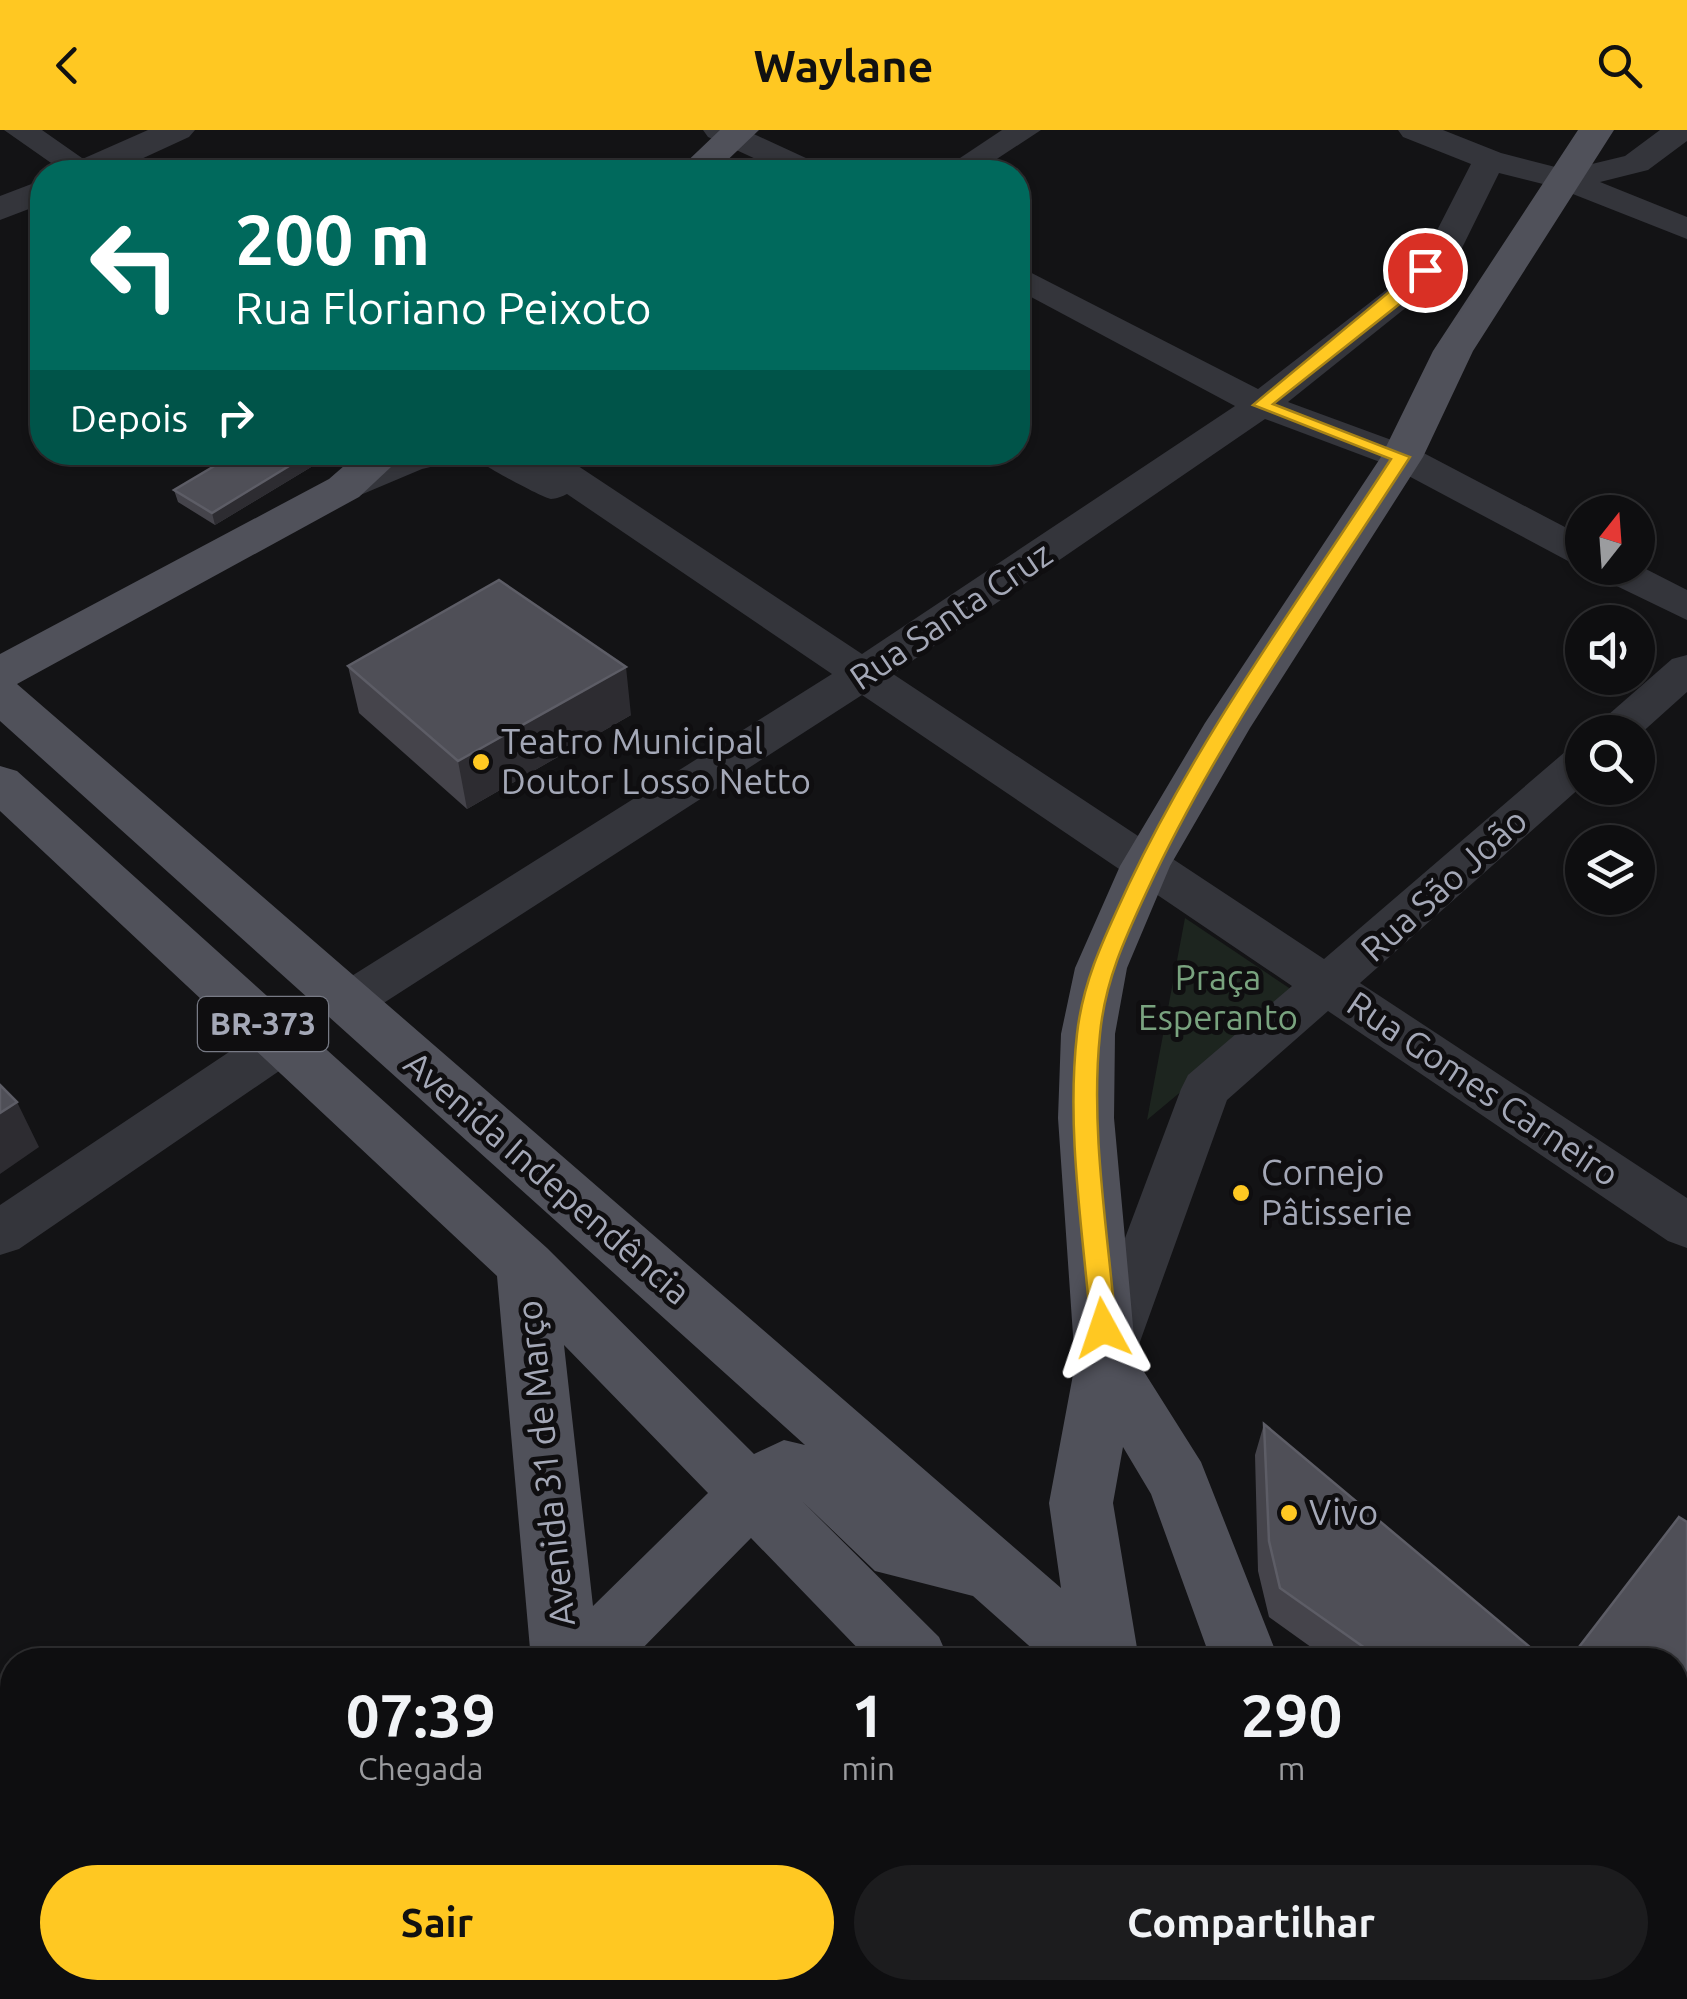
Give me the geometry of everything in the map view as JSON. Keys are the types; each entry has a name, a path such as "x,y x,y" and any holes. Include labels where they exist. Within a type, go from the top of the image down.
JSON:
{"main road":[{"path":"1103,1648 1081,1503 1106,1364 1086,1118 1088,1034 1101,968 1145,866 1229,723 1402,457 1453,352 1596,130"},
{"path":"705,160 731,132"},
{"path":"0,674 344,488 371,465"},
{"name":"Avenida Independência","path":"0,695 1080,1648"},
{"name":"BR-373","path":"0,784 526,1266"},
{"path":"526,1266 903,1648"},
{"name":"Avenida 31 de Março","path":"526,1266 564,1648"},
{"path":"1106,1364 1178,1482 1240,1648"},
{"path":"597,1648 749,1496 784,1468 823,1478 898,1550 990,1568"}],"street":[{"path":"20,130 66,160"},
{"path":"111,160 177,130"},
{"path":"975,160 1026,130"},
{"path":"1414,130 1489,160 1567,180 1687,229"},
{"path":"1567,180 1636,163 1681,130"},
{"path":"731,132 786,160"},
{"name":"Rua Santa Cruz","path":"348,1002 864,675 1261,405 1419,277 1444,250 1489,160"},
{"path":"0,209 30,196"},
{"path":"1030,282 1261,405 1402,457 1565,543"},
{"path":"344,488 398,465"},
{"path":"518,465 792,650 806,667 806,682 786,705 681,793"},
{"name":"Rua Gomes Carneiro","path":"549,465 1687,1226"},
{"path":"1645,585 1687,607"},
{"path":"1634,715 1687,669"},
{"name":"Rua São João","path":"1106,1364 1206,1089 1330,986 1565,777"},
{"path":"0,1233 283,1042"}],"green space":[{"name":"Praça Esperanto","path":"1185,918 1298,994 1147,1120"}],"building":[{"path":"216,465 291,465 212,513 174,490"},
{"path":"499,580 626,667 458,761 348,666"},
{"path":"0,1085 17,1102 0,1113"},
{"name":"Vivo","path":"1264,1424 1531,1648 1365,1648 1280,1588 1269,1541"},
{"path":"1679,1517 1687,1522 1687,1648 1578,1648"}],"place":[{"name":"Teatro Municipal Doutor Losso Netto","path":"481,762"},
{"name":"Cornejo Pâtisserie","path":"1241,1193"},
{"name":"Vivo","path":"1289,1513"}],"route":[{"path":"1103,1328 1086,1118 1088,1034 1101,968 1145,866 1229,723 1402,457 1261,405 1406,291 1425,270"}]}
